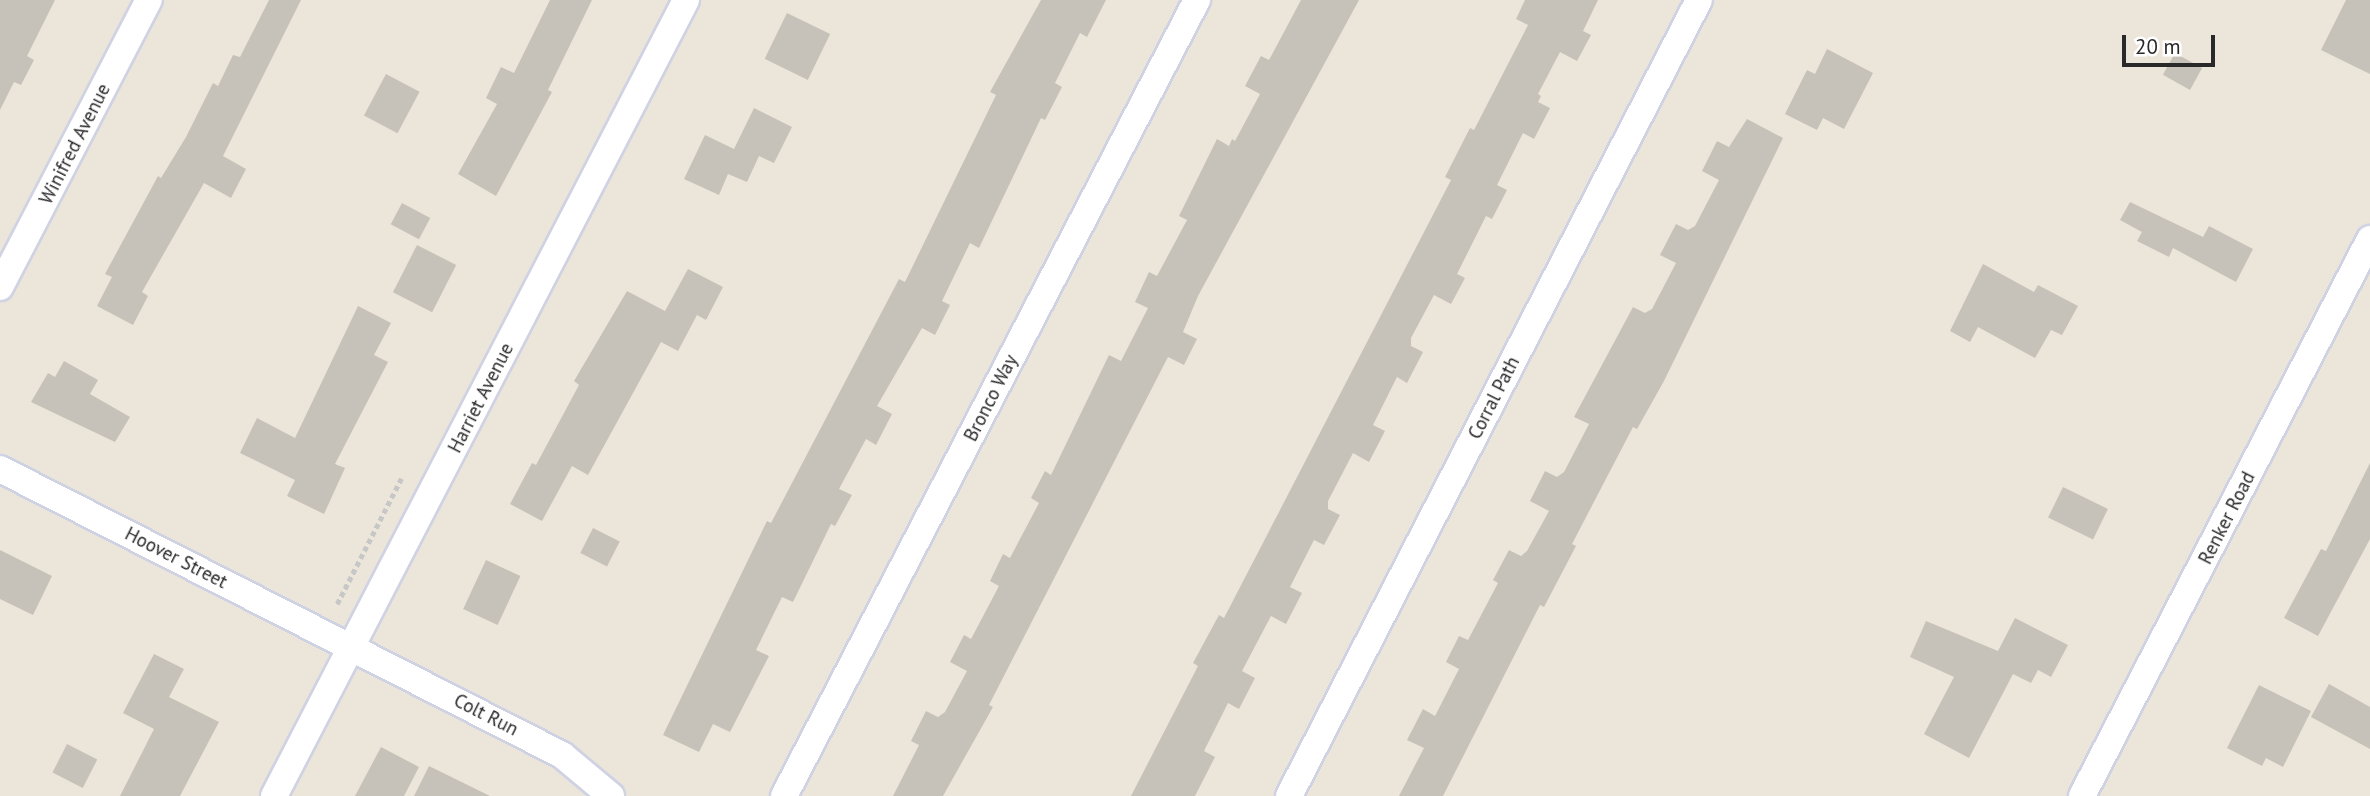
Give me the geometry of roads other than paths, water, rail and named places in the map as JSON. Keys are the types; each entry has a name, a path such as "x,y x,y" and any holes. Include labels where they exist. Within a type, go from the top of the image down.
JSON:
{"street":[{"name":"Winifred Avenue","path":"0,287 149,0"},
{"name":"Harriet Avenue","path":"274,796 686,0"},
{"name":"Bronco Way","path":"784,796 1197,0"},
{"name":"Corral Path","path":"1289,796 1699,0"},
{"name":"Renker Road","path":"2082,796 2370,239"},
{"name":"Hoover Street","path":"0,469 352,648"},
{"name":"Colt Run","path":"352,648 562,755 611,796"}]}
